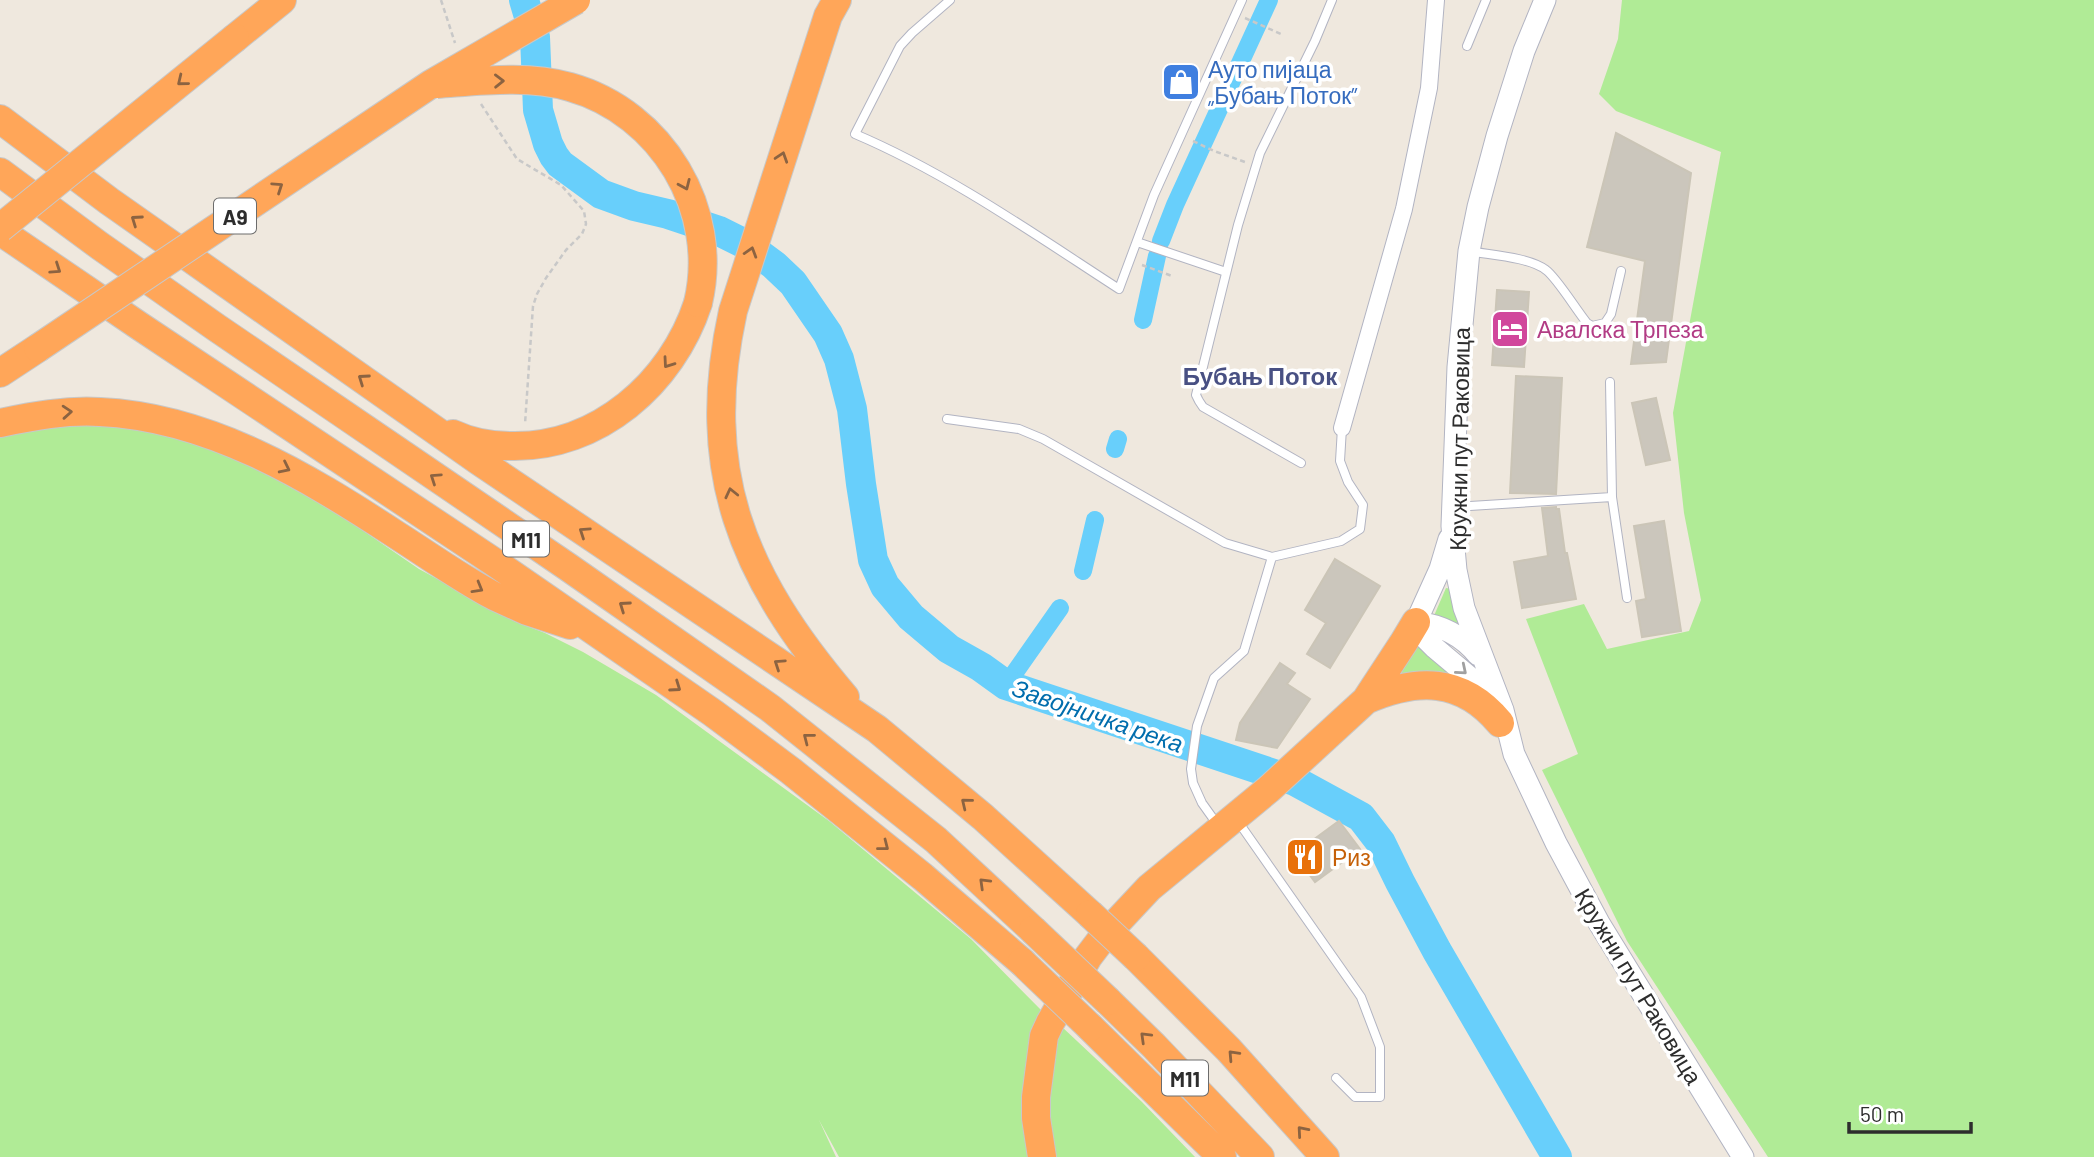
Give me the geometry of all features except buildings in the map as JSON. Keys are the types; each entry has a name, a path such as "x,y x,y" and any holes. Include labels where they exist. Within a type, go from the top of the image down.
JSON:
{"highway":[{"path":"235,38 265,0"},
{"path":"0,229 282,0"},
{"name":"A9","path":"0,373 431,84 576,0"},
{"path":"837,0 828,16 760,222 726,341 721,404 725,467 740,529 756,568 794,632 847,699 877,729 983,817 1136,957 1229,1050 1325,1157"},
{"path":"419,418 470,442 523,446 565,439 619,412 651,385 674,354 692,321 698,303 703,263 694,206 680,174 660,144 632,118 594,96 545,82 501,80 431,84"},
{"path":"0,119 109,201 479,461 877,729"},
{"name":"M11","path":"0,172 217,328 602,590 770,708 936,840 1154,1046 1260,1157"},
{"name":"M11","path":"0,229 138,326 463,540 713,713 781,764 923,877 1022,962 1222,1157"},
{"path":"0,423 44,414 121,413 171,422 203,432 232,443 303,478 494,596 527,611 600,635"},
{"path":"1042,1157 1036,1118 1036,1083 1041,1051 1049,1023 1088,957 1149,888 1269,789 1366,700 1416,622"},
{"path":"1366,700 1402,686 1434,685 1472,698 1500,723"},
{"path":"1180,1115 1208,1157"}],"main road":[{"name":"Кружни пут Раковица","path":"1545,0 1524,51 1497,136 1469,251 1458,367 1453,517 1456,570 1462,601 1503,710 1514,754 1578,887 1742,1157"},
{"path":"1416,622 1440,569 1453,517"},
{"path":"1416,622 1436,625 1460,638 1483,662"},
{"path":"1416,622 1434,648 1479,685 1493,706 1514,754"}],"street":[{"path":"1342,428 1404,209 1429,88 1436,0"}],"lane":[{"path":"950,0 900,46 855,134 963,189 1119,289 1154,195 1242,0"},
{"path":"1301,463 1203,407 1196,395 1255,166 1332,0"},
{"path":"1467,46 1486,0"},
{"path":"1137,242 1226,272"},
{"path":"1469,251 1516,259 1546,270 1592,326 1605,323 1611,314 1621,271"},
{"path":"1610,382 1612,497 1627,598"},
{"path":"947,419 1019,429 1043,439 1225,543 1272,557 1341,541 1360,529 1363,505 1348,482 1340,461 1342,428"},
{"path":"1453,517 1612,497"},
{"path":"1272,557 1244,651 1214,678 1197,726 1191,769 1193,783 1202,803 1227,823 1361,997 1380,1047 1380,1097 1354,1097 1336,1078"}],"path":[{"path":"441,0 455,43"},
{"path":"1245,18 1281,34"},
{"path":"479,102 517,159 561,185 584,211 586,224 582,234 566,250 546,278 533,306 523,446"},
{"path":"1189,139 1255,166"},
{"path":"1141,265 1172,276"}],"green space":[{"path":"1622,0 2094,0 2094,1157 1768,1157 1627,941 1542,770 1578,754 1526,619 1584,604 1607,649 1689,631 1701,600 1684,513 1673,413 1721,152 1616,111 1599,94 1618,39"},
{"path":"85,419 199,439 263,471 330,508 419,569 516,622 583,652 656,695 829,821 971,939 1043,1012 1033,1157 839,1157 819,1120 836,1157 0,1157 0,432"},
{"path":"1446,588 1451,589 1465,635 1433,618"},
{"path":"1418,645 1470,687 1393,680"},
{"path":"1061,1026 1142,1102 1195,1157 1052,1157 1047,1111 1054,1052"}],"waterway":[{"name":"Завојничка река","path":"524,0 535,37 538,110 548,144 560,164 601,194 719,231 747,245 793,283 828,334 839,359 852,409 873,560 885,586 911,617 949,649 1006,685 1295,781 1361,817 1381,843 1437,951 1557,1157"},
{"path":"1161,241 1269,0"},
{"path":"1143,320 1157,256"},
{"path":"1115,449 1118,439"},
{"path":"1083,571 1095,520"},
{"path":"1006,685 1060,608"}],"place":[{"name":"Ауто пијаца „Бубањ Поток”","path":"1181,82"},
{"name":"Авалска Трпеза","path":"1510,329"},
{"name":"Риз","path":"1305,857"}],"district":[{"name":"Бубањ Поток","path":"1260,375"}]}
